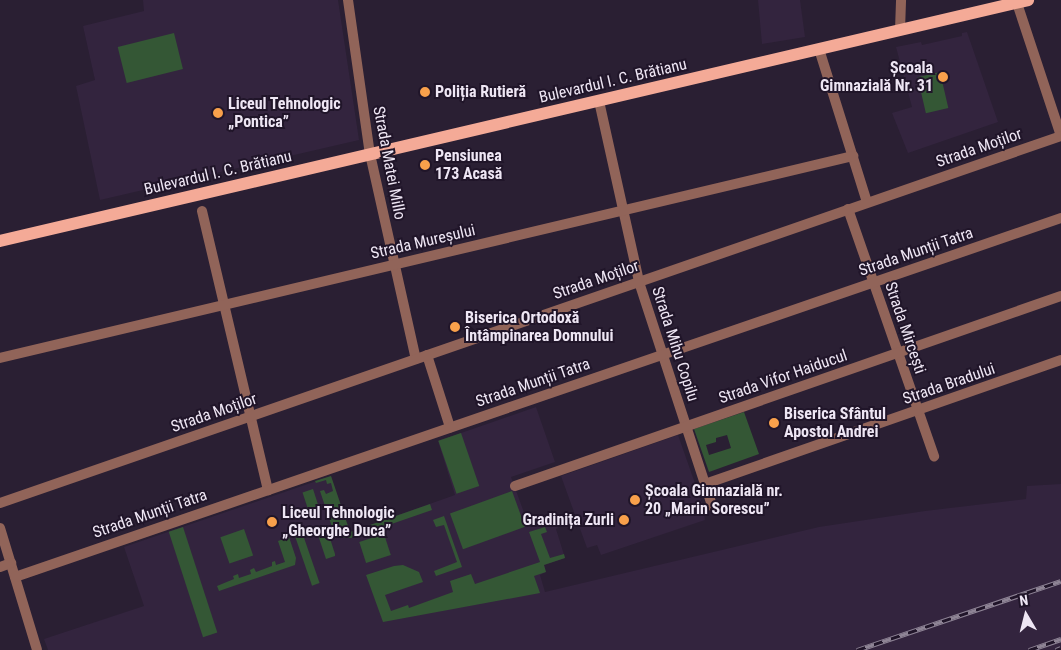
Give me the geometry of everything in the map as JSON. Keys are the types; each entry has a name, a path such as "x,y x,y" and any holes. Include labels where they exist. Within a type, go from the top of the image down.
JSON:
{"main road":[{"name":"Bulevardul I. C. Brătianu","path":"0,241 600,101 1013,2"}],"street":[{"name":"Strada Matei Millo","path":"348,0 370,154 416,359"},
{"path":"900,30 901,0"},
{"path":"1013,2 1061,136"},
{"path":"819,49 868,202"},
{"name":"Strada Mihu Copilu","path":"600,101 639,282 712,506"},
{"name":"Strada Moților","path":"0,503 1061,136"},
{"name":"Strada Mureșului","path":"0,358 853,156"},
{"name":"Strada Mircești","path":"848,209 934,456"},
{"path":"202,211 268,490"},
{"name":"Strada Munții Tatra","path":"15,577 1061,218"},
{"name":"Strada Vifor Haiducul","path":"515,486 1061,296"},
{"path":"427,355 450,427"},
{"name":"Strada Bradului","path":"705,484 1061,360"},
{"path":"0,528 37,650"},
{"path":"0,567 11,564"}],"shaded area":[{"name":"Liceul Tehnologic „Pontica”","path":"143,0 338,0 359,140 100,200 76,86 95,80 83,26 144,11"},
{"path":"758,0 800,0 805,37 762,44"},
{"name":"Școala Gimnazială Nr. 31","path":"967,32 998,122 908,153 892,113 912,107 896,47 921,42 922,45 962,36 962,33"},
{"path":"536,407 555,462 511,477 529,526 555,518 558,528 556,529 565,558 544,565 546,572 540,575 545,592 819,527 925,511 1026,499 1027,486 1061,484 1061,650 48,650 44,639 144,606 124,547 331,476 350,532 455,495 438,441"},
{"name":"Școala Gimnazială nr. 20 „Marin Sorescu”","path":"678,435 703,506 705,520 601,555 597,545 587,548 561,476"}],"green space":[{"path":"174,33 183,69 127,83 118,47"},
{"path":"940,72 948,108 926,113 918,77"},
{"path":"744,412 759,454 709,472 694,429","holes":["727,435 731,448 709,455 706,445 716,442 716,438"]},
{"path":"461,433 479,486 457,494 438,441"},
{"path":"331,476 350,532 430,504 432,510 351,538 344,538 333,530 320,491 324,490 326,494 333,491 331,483 327,484 326,480 316,483 315,481"},
{"path":"313,489 320,510 309,513 303,492"},
{"path":"512,491 525,527 463,549 450,514"},
{"path":"444,516 462,567 436,576 434,571 457,562 444,525 436,527 433,520"},
{"path":"326,526 335,556 326,559 316,529"},
{"path":"183,527 217,633 203,637 169,532"},
{"path":"545,527 547,532 541,534 550,558 564,554 565,558 544,565 546,572 534,576 540,593 383,622 366,575 403,565 419,572 423,582 385,595 391,611 408,605 409,608 453,592 450,581 471,574 475,584 540,562 529,532"},
{"path":"244,529 253,555 229,564 220,537"},
{"path":"302,532 320,583 312,586 294,535"},
{"path":"384,534 391,555 366,563 359,542"},
{"path":"289,537 296,558 295,565 219,591 217,586 234,579 233,576 238,574 239,578 251,574 250,570 254,568 256,572 272,566 272,562 275,561 276,565 285,562 278,541"}],"railway":[{"path":"857,650 1061,581"},
{"path":"1029,650 1061,639"},
{"path":"1056,650 1061,648"}],"place":[{"name":"Școala Gimnazială Nr. 31","path":"943,77"},
{"name":"Poliția Rutieră","path":"425,92"},
{"name":"Liceul Tehnologic „Pontica”","path":"218,113"},
{"name":"Pensiunea 173 Acasă","path":"425,165"},
{"name":"Biserica Ortodoxă Întâmpinarea Domnului","path":"455,327"},
{"name":"Biserica Sfântul Apostol Andrei","path":"774,423"},
{"name":"Școala Gimnazială nr. 20 „Marin Sorescu”","path":"635,500"},
{"name":"Gradinița Zurli","path":"624,520"},
{"name":"Liceul Tehnologic „Gheorghe Duca”","path":"272,522"}]}
